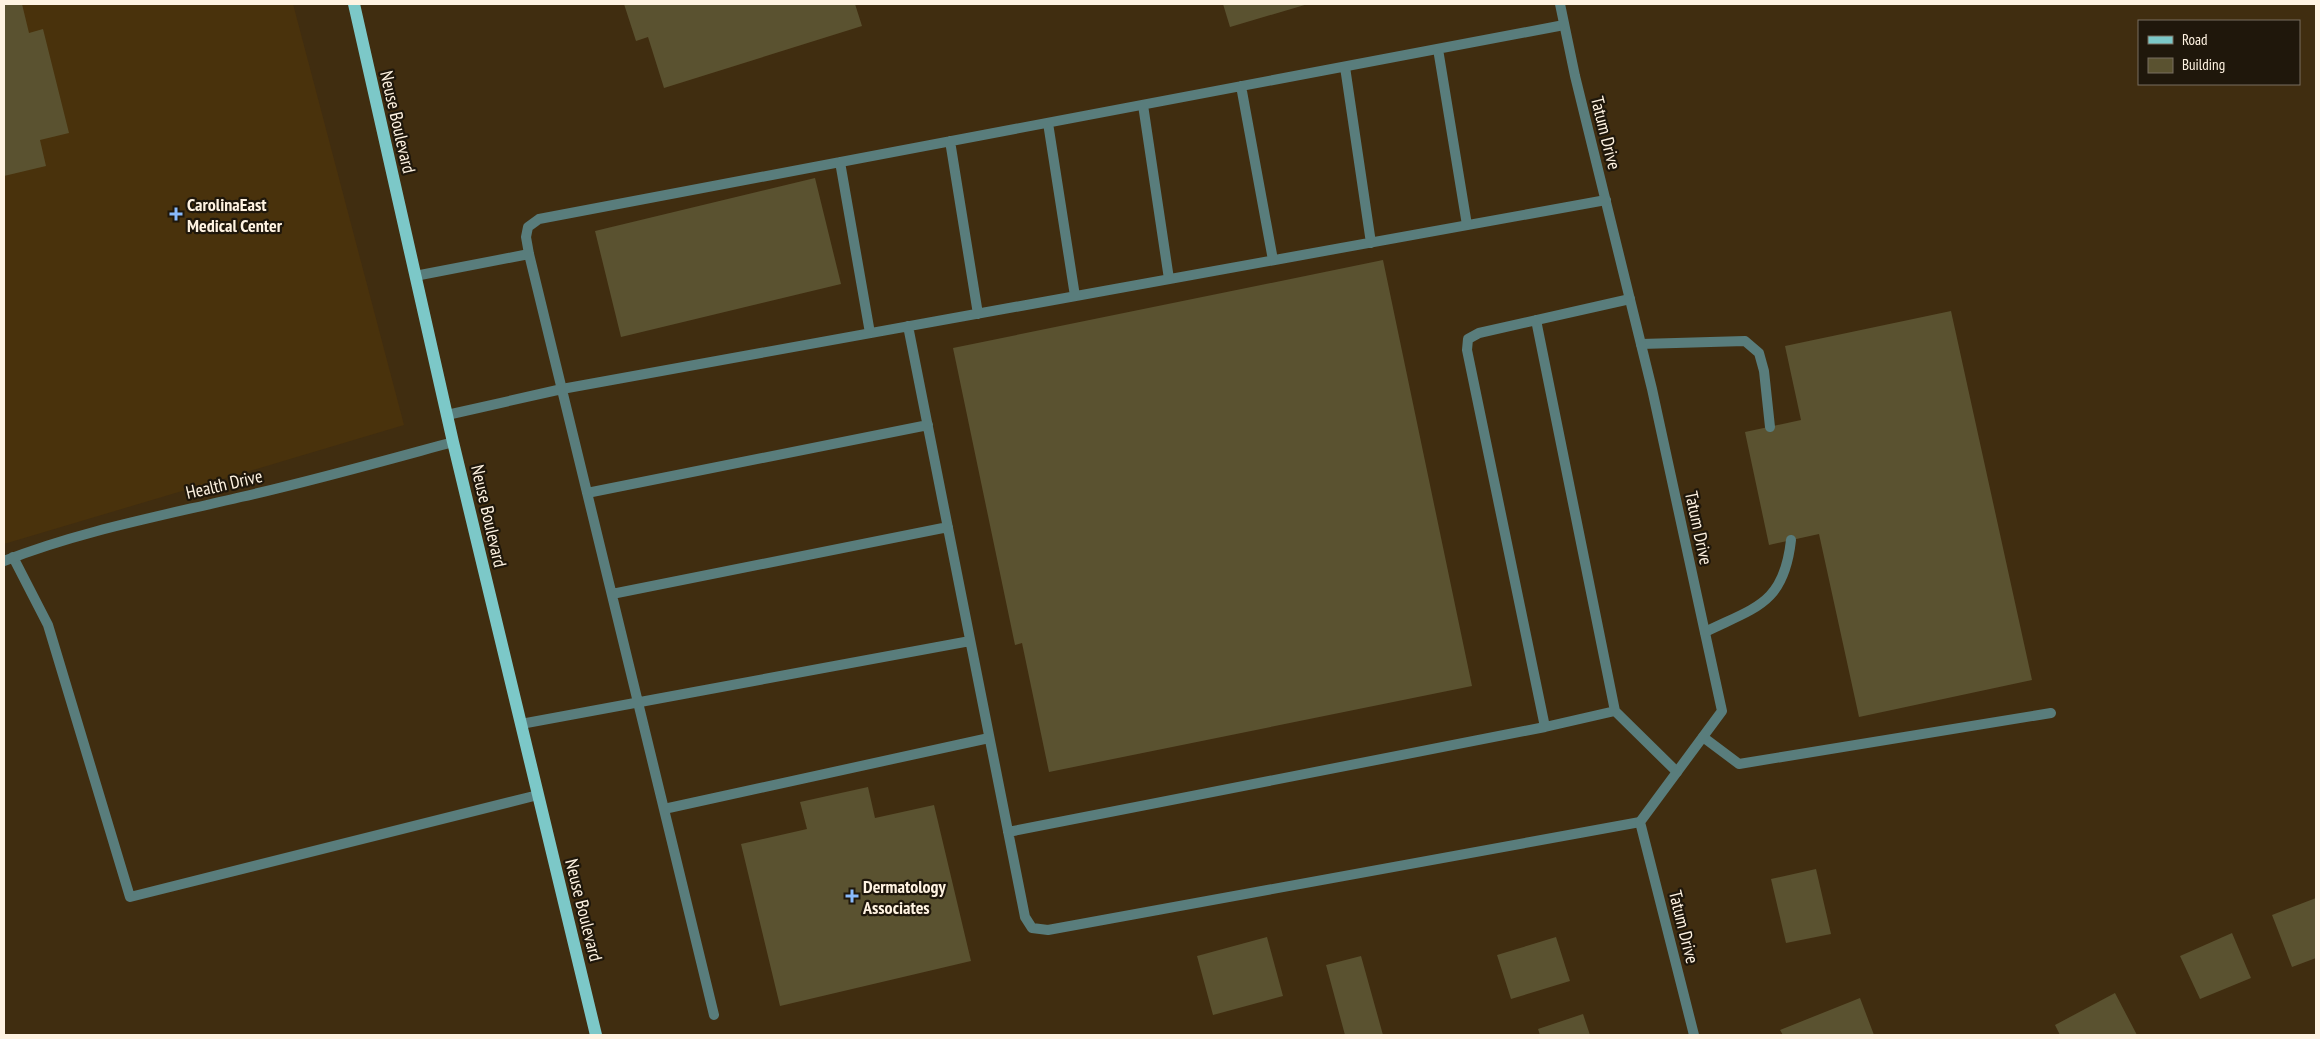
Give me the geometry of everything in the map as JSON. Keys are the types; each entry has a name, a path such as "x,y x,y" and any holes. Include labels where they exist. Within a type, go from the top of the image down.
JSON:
{"main road":[{"name":"Neuse Boulevard","path":"354,4 453,442 596,1035"}],"street":[{"name":"Tatum Drive","path":"1560,4 1642,344 1722,711 1640,822 1694,1035"},
{"path":"714,1015 529,254 526,237 528,227 539,219 1564,25"},
{"path":"1438,49 1467,225"},
{"path":"1345,67 1371,243"},
{"path":"1241,86 1273,260"},
{"path":"1143,105 1169,279"},
{"path":"1048,123 1075,296"},
{"path":"950,141 978,314"},
{"path":"840,162 870,333"},
{"path":"447,415 562,389 1606,200"},
{"path":"416,276 529,254"},
{"path":"1545,727 1467,350 1468,339 1479,333 1630,299"},
{"path":"1536,320 1615,712 1677,772"},
{"path":"908,326 1025,917 1032,928 1048,930 1640,822"},
{"path":"1642,344 1746,341 1759,353 1764,371 1770,427"},
{"path":"587,493 928,425"},
{"name":"Health Drive","path":"8,559 38,547 91,532 296,484 453,442"},
{"path":"612,594 948,527"},
{"path":"1705,632 1763,603 1778,587 1788,563 1791,540"},
{"path":"8,559 48,625 130,897 538,795"},
{"path":"521,724 970,642"},
{"path":"1008,832 1615,712"},
{"path":"1703,737 1739,764 2051,713"},
{"path":"664,808 989,738"}],"shaded area":[{"name":"CarolinaEast Medical Center","path":"4,4 293,4 404,425 4,544"}],"building":[{"path":"4,4 22,4 29,33 43,29 69,133 40,140 46,166 4,176"},
{"path":"624,4 855,4 862,26 664,88 648,37 636,41"},
{"path":"1223,4 1308,4 1230,27"},
{"path":"815,178 841,284 621,337 595,231"},
{"path":"1383,260 1472,686 1049,772 1022,643 1015,645 953,348"},
{"path":"1951,311 2032,680 1859,717 1819,534 1769,545 1745,432 1801,420 1785,346"},
{"path":"868,787 875,818 934,805 971,961 780,1006 741,844 807,829 800,802"},
{"path":"1816,869 1831,934 1786,943 1771,879"},
{"path":"2316,898 2316,958 2292,967 2272,915"},
{"path":"2232,933 2251,978 2200,999 2180,956"},
{"path":"1267,937 1283,996 1213,1015 1197,956"},
{"path":"1556,937 1570,981 1511,999 1497,955"},
{"path":"1361,956 1383,1035 1345,1035 1326,965"},
{"path":"2115,993 2137,1035 2060,1035 2055,1025"},
{"path":"1860,998 1874,1035 1783,1035 1780,1030"},
{"path":"1583,1014 1590,1035 1540,1035 1538,1029"}],"place":[{"name":"CarolinaEast Medical Center","path":"176,214"},
{"name":"Dermatology Associates","path":"852,896"}]}
